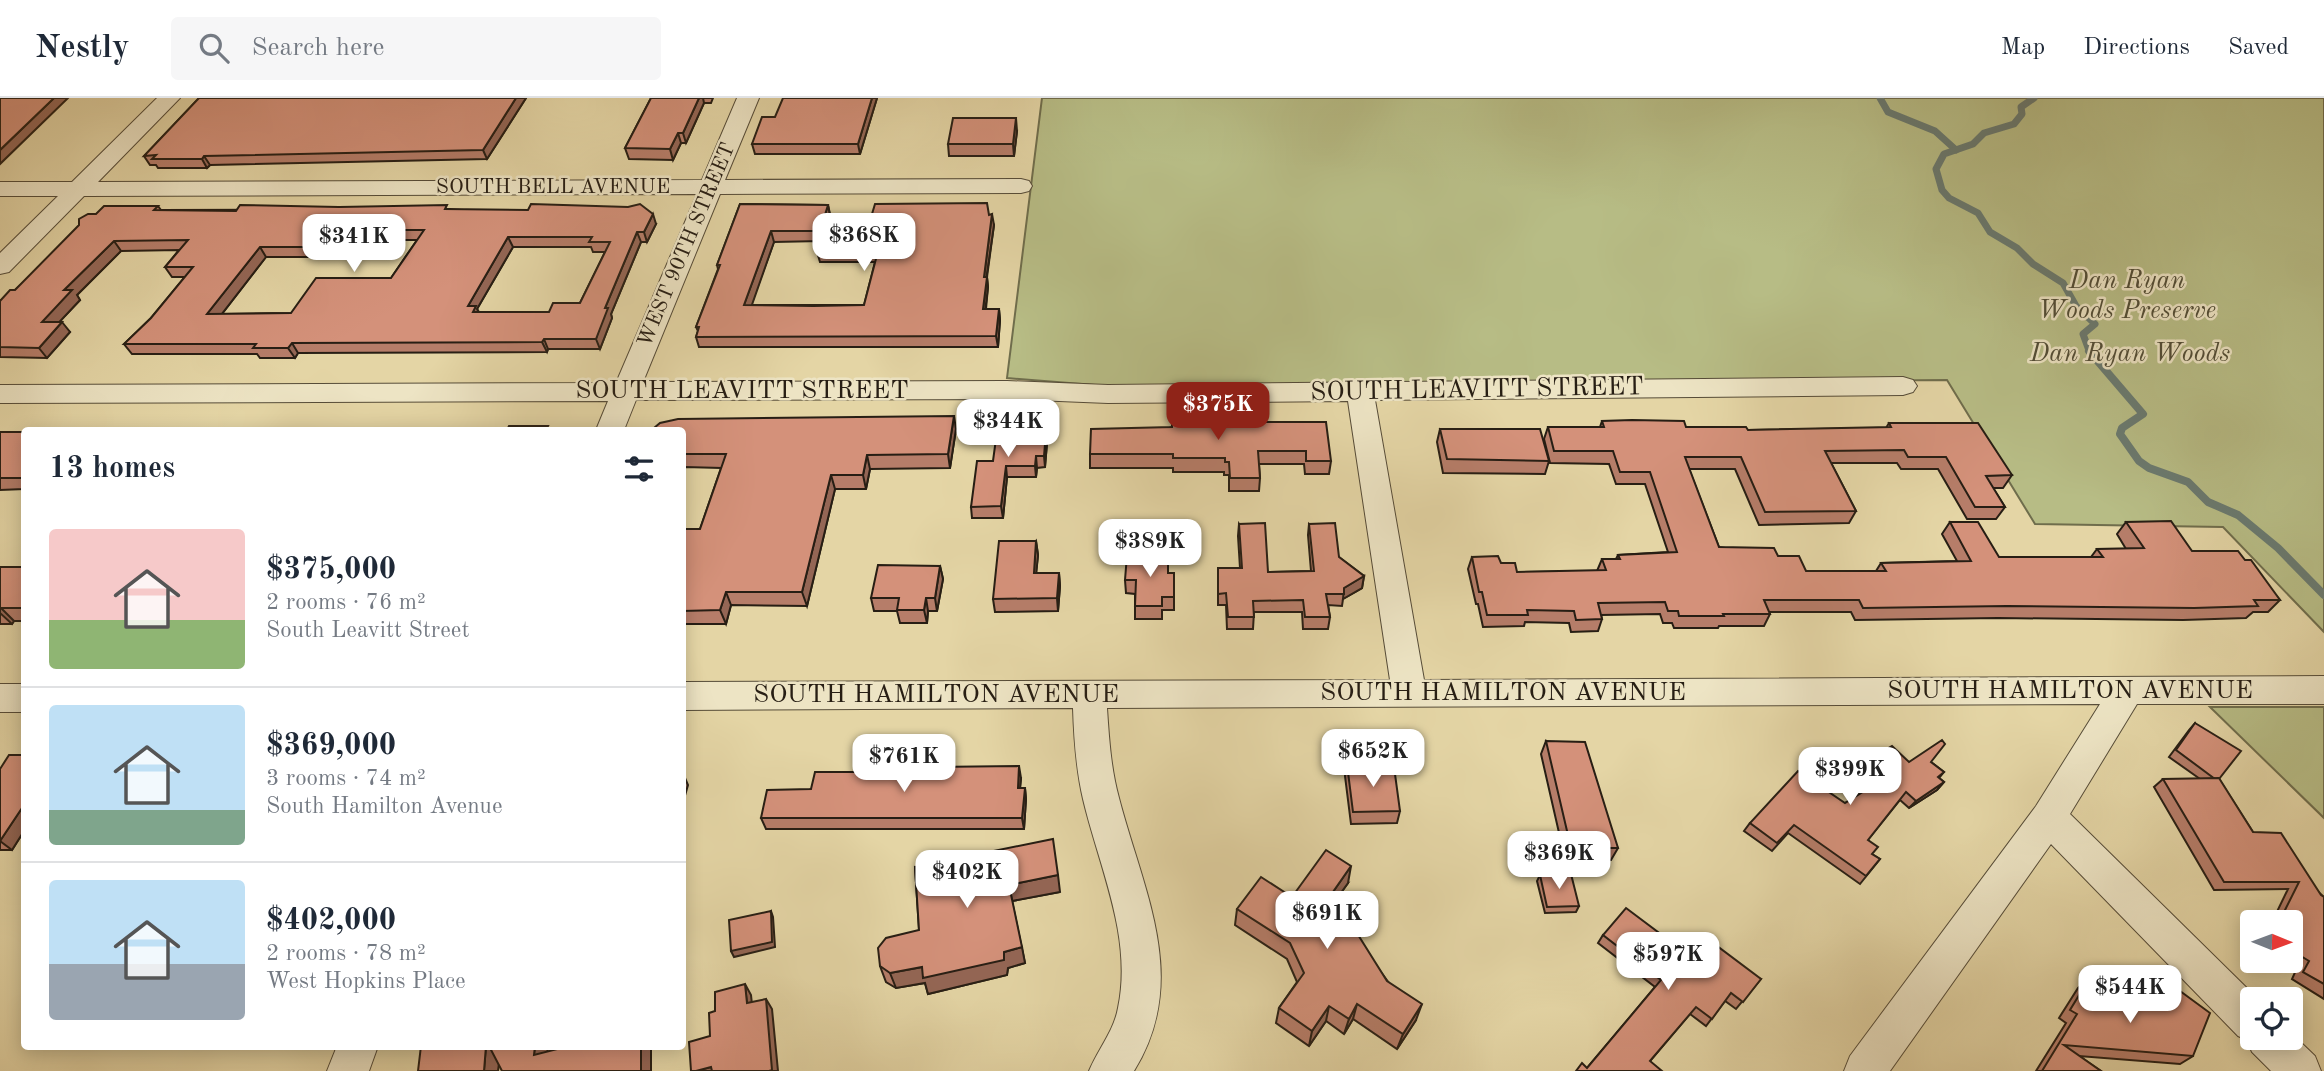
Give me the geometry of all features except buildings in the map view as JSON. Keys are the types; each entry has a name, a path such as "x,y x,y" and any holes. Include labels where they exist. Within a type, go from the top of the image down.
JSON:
{"street":[{"path":"0,267 169,98"},
{"name":"WEST 90TH STREET","path":"611,427 748,98"},
{"name":"SOUTH BELL AVENUE","path":"0,189 1021,186"},
{"name":"SOUTH LEAVITT STREET","path":"0,394 1007,390 1108,394 1903,386"},
{"path":"1360,391 1409,693"},
{"name":"SOUTH HAMILTON AVENUE","path":"686,696 2324,690"},
{"path":"1865,1071 2049,817 2127,691"},
{"path":"1090,694 1091,741 1100,798 1136,920 1143,961 1140,1003 1129,1038 1110,1071"},
{"path":"0,698 21,698"},
{"path":"2049,817 2240,1011"},
{"path":"348,1071 356,1050"},
{"path":"2279,1050 2300,1071"}],"green space":[{"name":"Dan Ryan Woods","path":"1042,98 2324,98 2324,632 2223,527 2035,524 1947,380 1107,386 1007,378"},
{"path":"2210,707 2324,707 2324,818"}],"waterway":[{"path":"1880,98 1888,112 1935,131 1956,150"},
{"path":"1956,150 1973,144 1984,133 2014,124 2022,114 2021,107 2034,98"},
{"path":"1956,150 1944,154 1936,169 1942,190 1949,198 1978,213 1990,232 2017,248 2033,264 2063,283 2076,306 2095,324 2083,334 2089,352"},
{"path":"2089,352 2143,414 2122,428 2120,434 2139,461 2149,468 2188,482 2208,502 2238,515 2278,548 2324,595"}],"park label":[{"name":"Dan Ryan Woods Preserve","path":"2127,296"}]}
